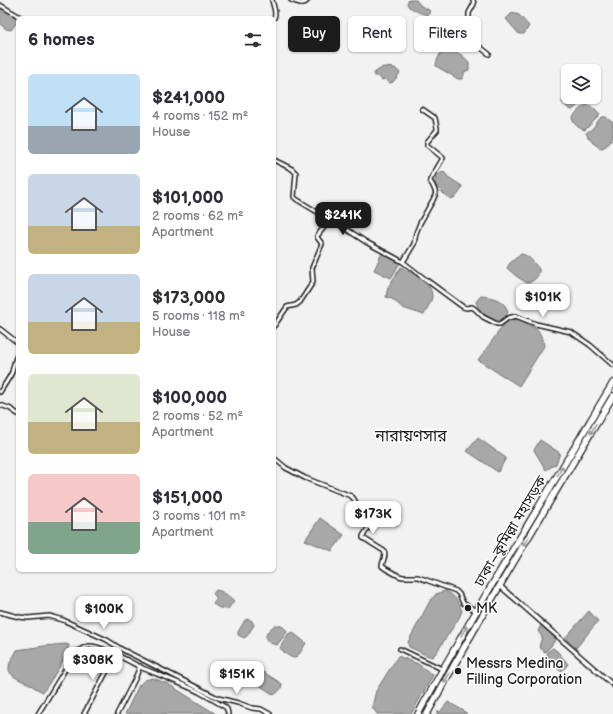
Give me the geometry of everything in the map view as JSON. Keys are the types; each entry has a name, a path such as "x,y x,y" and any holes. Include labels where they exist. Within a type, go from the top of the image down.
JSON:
{"highway":[{"name":"ঢাকা–কুমিল্লা মহাসড়ক","path":"427,714 597,417 613,383"},
{"name":"ঢাকা–কুমিল্লা মহাসড়ক","path":"418,714 442,669 507,558 597,417 613,396"},
{"path":"455,648 462,651"}],"street":[{"path":"272,0 276,13 275,16"},
{"path":"291,0 301,4 306,3 308,0"},
{"path":"473,0 474,4 468,13 469,22 464,33 489,54"},
{"path":"0,4 19,16"},
{"path":"403,262 414,244 416,232 436,193 430,180 443,158 427,145 427,142 437,128 435,118 422,109"},
{"path":"276,161 292,169 296,173 294,197 296,199 366,242 403,262 463,307 472,307 483,317 497,324 500,324 508,318 516,316 536,324 571,332 590,345 613,365"},
{"path":"276,323 287,307 296,305 300,302 313,282 312,268 322,244 317,236 330,220"},
{"path":"0,329 16,341"},
{"path":"0,392 8,379 16,357"},
{"path":"0,405 16,413"},
{"path":"276,460 286,468 305,478 351,496 359,510 372,522 363,538 384,551 385,555 382,563 384,568 403,577 418,577 456,591 463,603 476,611"},
{"path":"500,586 613,685"},
{"path":"0,612 18,617 28,618 49,616 63,620 107,640 121,649 218,698 252,708 261,709 270,714"},
{"path":"38,714 78,651 90,646 116,654 200,693 226,707 228,714"},
{"path":"400,649 442,669"},
{"path":"84,714 116,654"},
{"path":"117,714 140,666"}],"shaded area":[{"path":"409,0 416,0 421,6 430,11 430,14 422,13 409,7 407,3"},
{"path":"2,8 15,17 16,23 11,30 6,29 0,24 0,9"},
{"path":"512,13 519,15 529,26 524,34 519,34 506,19"},
{"path":"441,52 456,52 468,61 469,70 464,72 462,79 458,79 436,66"},
{"path":"383,67 395,68 400,73 393,82 390,83 385,79 382,80 378,76 374,76 374,73"},
{"path":"563,104 579,104 572,110"},
{"path":"588,104 600,115 585,130 577,126 572,118 583,106"},
{"path":"601,117 606,117 613,123 613,137 606,146 600,148 593,143 586,133 592,129"},
{"path":"442,172 462,186 458,194 451,199 440,190 435,183 436,178"},
{"path":"382,253 401,261 391,278 374,270"},
{"path":"521,254 529,258 539,269 534,280 527,283 507,268 510,263"},
{"path":"401,267 421,279 429,287 432,297 424,315 403,308 392,299 386,297 388,287"},
{"path":"481,296 494,298 504,305 508,312 503,320 500,322 495,321 480,310 476,302"},
{"path":"508,319 521,320 538,330 544,346 519,386 478,360"},
{"path":"478,438 506,458 498,472 467,451"},
{"path":"540,440 560,453 556,464 546,470 534,450"},
{"path":"389,508 401,516 397,526 382,517"},
{"path":"320,518 344,535 332,551 305,540"},
{"path":"216,590 226,594 234,601 228,609 220,608 213,603 217,598 213,594"},
{"path":"445,591 456,599 462,611 459,618 432,657 409,647 408,642 430,601 436,594"},
{"path":"589,611 598,621 576,648 565,638"},
{"path":"248,619 252,621 254,625 244,638 238,635 238,632 245,620"},
{"path":"275,625 279,625 287,632 277,645 268,642 266,639 267,634"},
{"path":"541,625 556,639 545,652 539,647 542,637 538,631"},
{"path":"292,632 306,643 295,658 291,657 280,648 288,634"},
{"path":"66,644 69,645 66,656 43,692 16,678 10,673 10,663 17,650"},
{"path":"553,648 568,664 563,670 560,671 549,658 547,652"},
{"path":"398,656 418,664 433,675 411,714 377,714 372,707 376,691"},
{"path":"262,672 282,684 281,689 274,695 256,683"},
{"path":"153,678 168,684 216,714 125,714 139,685 145,680"},
{"path":"448,702 467,714 437,714 438,711 440,712"}],"place":[{"name":"MK","path":"468,608"},
{"name":"Messrs Medina Filling Corporation","path":"458,671"}],"district":[{"name":"নারায়ণসার","path":"411,435"}]}
